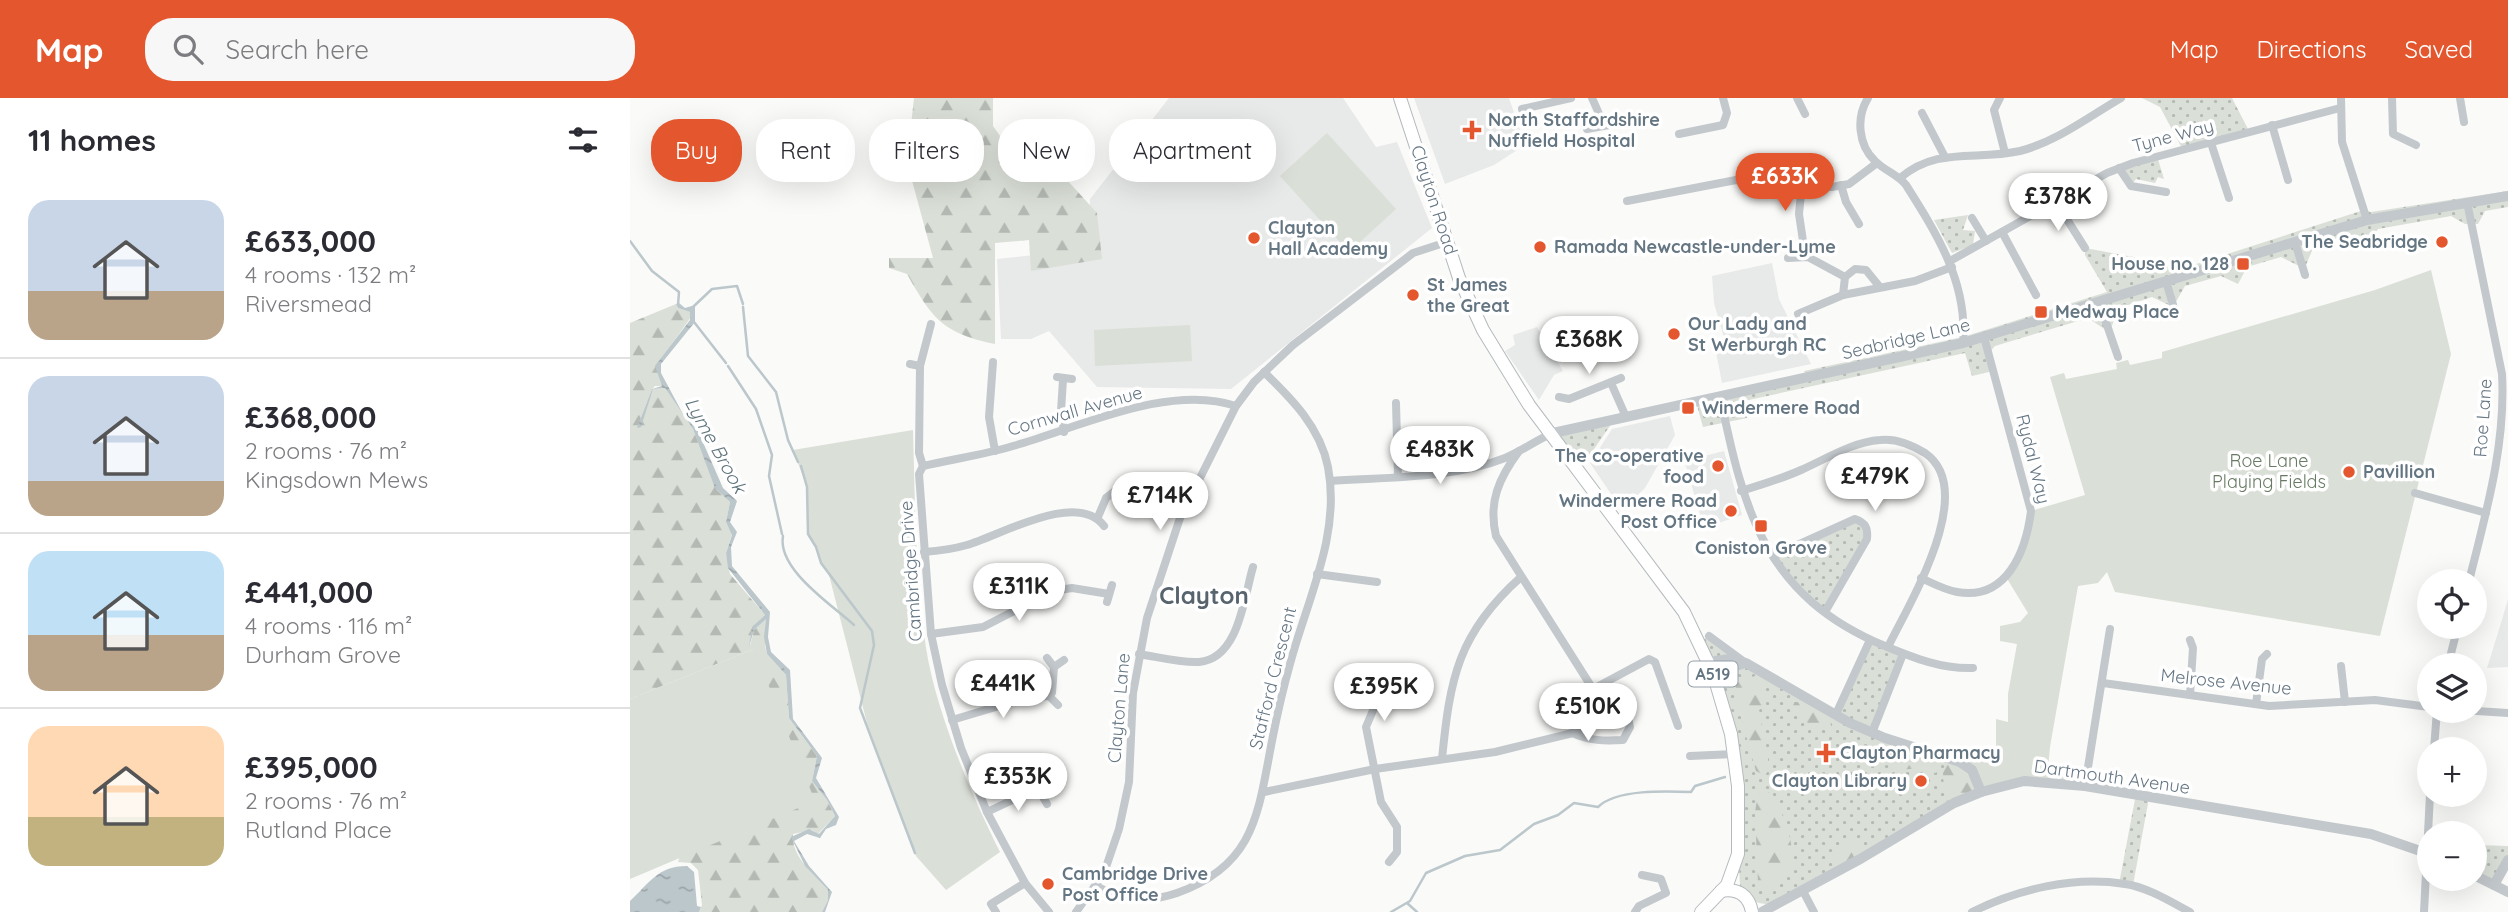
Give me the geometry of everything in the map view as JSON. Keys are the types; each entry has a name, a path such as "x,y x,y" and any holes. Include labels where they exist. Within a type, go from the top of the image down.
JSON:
{"main road":[{"name":"Clayton Road","path":"1400,98 1447,242 1483,330 1529,405 1553,433 1684,612 1711,667 1734,754 1738,786 1738,854 1747,902"},
{"name":"Clayton Road","path":"1721,891 1733,875 1738,854"},
{"path":"1721,891 1734,890 1747,902"},
{"name":"A519","path":"1701,912 1721,891"}],"street":[{"path":"1521,109 1571,98"},
{"path":"1592,98 1604,125"},
{"path":"1679,134 1723,125 1727,113 1723,98"},
{"path":"1797,98 1805,114"},
{"path":"1868,98 1860,123 1861,137 1867,152 1877,163 1900,178 1929,222 1951,264 1962,311 1963,343"},
{"path":"2000,98 1994,110 2005,153"},
{"path":"1900,178 1923,161 2005,153 2042,142 2122,98"},
{"path":"2392,98 2393,134 2416,145"},
{"path":"2460,98 2464,122"},
{"path":"2340,103 2342,142 2367,220"},
{"name":"Tyne Way","path":"1798,314 1843,295 1915,281 1951,264 1986,241 2119,168 2340,103"},
{"path":"1923,113 1945,157"},
{"path":"1587,129 1642,119"},
{"path":"2272,125 2288,180"},
{"path":"2211,143 2229,198"},
{"path":"1627,201 1736,180 1849,184 1877,163"},
{"path":"2119,168 2131,186 2166,192"},
{"path":"2022,181 2039,212"},
{"path":"1802,184 1799,214 1803,241"},
{"path":"1841,185 1846,202 1859,224"},
{"name":"Seabridge Lane","path":"1553,433 1963,343 2367,220 2508,196"},
{"path":"2056,202 2085,248"},
{"name":"Roe Lane","path":"2467,202 2502,373 2503,396 2498,456 2472,569"},
{"path":"1966,229 1974,221 1986,241"},
{"path":"2003,232 2036,295"},
{"name":"Clayton Lane","path":"1076,912 1096,886 1111,858 1129,782 1133,693 1147,618 1180,518 1236,406 1264,372 1293,345 1413,253 1447,242"},
{"path":"2295,242 2305,275"},
{"path":"1788,258 1808,257 1845,277"},
{"path":"1843,295 1845,277 1855,269 1866,270 1880,286"},
{"path":"2166,281 2176,315"},
{"path":"2115,285 2122,295"},
{"path":"2099,302 2118,357"},
{"name":"Cambridge Drive","path":"931,324 920,366 919,453 923,466 919,474 930,634 953,720 986,812 1026,883 1049,912"},
{"name":"Rydal Way","path":"1921,578 1955,592 1985,590 2010,574 2028,532 2031,511 1984,337"},
{"path":"994,362 990,426 995,452"},
{"path":"910,364 920,366"},
{"name":"Stafford Crescent","path":"1096,886 1119,898 1142,899 1171,895 1196,885 1224,867 1240,848 1254,824 1264,792 1281,698 1330,522 1330,481 1324,454 1307,418 1264,372"},
{"path":"1559,397 1569,399 1620,378"},
{"path":"1064,379 1061,411 1064,432"},
{"path":"1611,383 1626,417"},
{"path":"1720,396 1741,492 1759,534 1794,585 1825,611 1870,640 1903,654 1950,667 1973,668"},
{"name":"Cornwall Avenue","path":"923,466 995,452 1137,407 1177,400 1219,400 1236,406"},
{"path":"1396,403 1398,477"},
{"path":"1330,481 1398,477 1493,462 1553,433"},
{"path":"1741,492 1800,471 1857,444 1880,440 1915,446 1932,458 1939,468 1947,496 1942,523 1921,578 1888,647"},
{"path":"1264,792 1375,769 1494,752 1572,733 1587,727 1594,720 1598,712 1595,692 1501,548 1493,526 1495,494 1502,475 1519,451"},
{"path":"1493,462 1502,475"},
{"path":"1102,489 1106,498"},
{"path":"1098,517 1106,498 1115,491"},
{"path":"2415,494 2486,513"},
{"path":"924,552 970,544 1058,513 1075,512 1098,517 1104,526"},
{"path":"1773,556 1856,519 1864,523 1868,530 1867,539 1825,611"},
{"path":"1139,654 1199,662 1220,655 1231,639 1253,567"},
{"path":"1317,574 1377,582"},
{"path":"1442,759 1451,689 1467,641 1493,601 1521,577"},
{"path":"930,634 983,627 1053,591 1072,588 1110,594"},
{"path":"2085,786 2110,629"},
{"path":"1709,636 1746,663 1872,733 1960,762 1972,770 1981,792"},
{"path":"1836,714 1870,640"},
{"path":"2190,640 2193,648 2190,695"},
{"path":"1872,733 1903,654"},
{"path":"2256,704 2262,659 2267,654"},
{"path":"1047,658 1054,667 1052,693 1049,696"},
{"path":"1595,692 1649,659 1655,662 1678,726"},
{"path":"1711,667 1730,659 1746,663"},
{"path":"1054,667 1063,660"},
{"path":"2342,666 2345,702"},
{"path":"1387,677 1367,727 1381,802 1397,827 1396,852 1389,862"},
{"name":"Melrose Avenue","path":"2103,683 2256,704 2306,706 2375,700 2417,705"},
{"path":"1572,733 1584,738 1608,741 1623,740 1628,734 1628,718 1595,692"},
{"path":"953,720 1026,698 1049,696 1058,705"},
{"path":"2487,712 2508,713"},
{"path":"1690,756 1734,754"},
{"path":"986,812 1038,788 1051,765"},
{"path":"1036,767 1044,774"},
{"name":"Dartmouth Avenue","path":"1762,912 1954,803 1981,792 2024,781 2085,786 2371,834 2417,849"},
{"path":"1038,788 1048,804"},
{"path":"2494,885 2508,860"},
{"path":"1636,912 1639,906 1666,892 1661,879 1642,875"},
{"path":"2487,882 2508,892"},
{"path":"991,904 1026,883"},
{"path":"1972,912 2020,892 2054,885 2095,883 2139,888 2190,912"},
{"path":"1803,891 1814,912"},
{"path":"2424,912 2425,891"},
{"path":"1747,902 1773,905"}],"shaded area":[{"name":"Clayton Hall Academy","path":"1169,98 1343,98 1376,147 1397,142 1432,228 1231,389 1097,387 1049,331 1031,339 1001,339 997,259 1089,249 1090,199 1109,175 1109,182 1276,182 1276,119 1153,119"},
{"name":"North Staffordshire Nuffield Hospital","path":"1414,98 1509,98 1525,145 1494,165 1445,184"},
{"path":"1772,263 1779,299 1811,364 1722,383 1715,347 1725,341 1714,303 1712,276"},
{"path":"1537,327 1563,371 1554,375 1539,400 1505,351 1515,345 1513,335"},
{"path":"1670,416 1675,435 1645,488 1622,510 1590,463 1612,429"},
{"path":"1724,451 1742,515 1704,528 1685,463"},
{"path":"2508,599 2508,667 2487,668"}],"green space":[{"path":"914,98 993,98 993,126 998,133 998,182 1069,182 1097,213 1102,259 1031,271 1029,240 995,243 995,344 950,329 932,313 907,274 889,268 889,258 933,258 912,182 984,182 984,119 912,119"},
{"path":"2142,98 2232,98 2249,131 2183,150 2160,107"},
{"path":"1327,133 1396,209 1349,252 1280,176"},
{"path":"2157,156 2164,179 2158,177 2155,183 2136,179 2131,186 2119,168"},
{"path":"2508,191 2508,207 2485,211 2478,224 2465,224 2451,216 2378,229 2367,244 2350,235 2314,246 2306,265 2301,267 2281,257 2247,267 2238,284 2221,276 2185,286 2173,307 2152,297 2119,308 2111,328 2106,330 2088,318 1995,346 1988,354 1993,371 1972,376 1965,353 1744,401 1747,418 1703,427 1696,402 1807,377 1804,371 1963,337 2107,292 2085,255 2085,248 2187,267 2364,210 2371,212"},
{"path":"1968,215 1963,230 1975,231 1973,245 1952,253 1934,220"},
{"name":"Roe Lane Playing Fields","path":"2431,270 2451,354 2380,636 2115,592 2107,572 2098,583 2078,586 2050,747 2048,768 2086,777 2085,786 2035,781 1981,792 1969,767 1973,754 1996,758 1996,719 2008,722 2008,694 2017,644 2000,641 2000,626 2020,622 2028,613 2006,577 2015,566 2031,511 2085,495 2050,377 2064,373 2066,379 2117,369 2116,363 2128,360 2130,365 2162,358 2162,352 2375,290"},
{"path":"676,304 678,308 690,312 691,317 656,366 662,386 652,389 637,428 653,389 665,388 693,429 717,490 730,502 726,522 732,534 726,553 730,574 765,615 753,629 750,646 754,630 766,618 765,646 767,654 786,675 789,718 817,756 812,781 827,800 835,816 818,834 812,830 793,834 793,842 800,858 828,890 828,900 822,912 699,912 702,905 698,870 691,863 678,862 754,649 630,699 630,323"},
{"path":"1190,325 1192,361 1095,366 1094,330"},
{"path":"1614,420 1579,471 1553,433"},
{"path":"913,430 922,621 931,673 956,752 1000,852 946,890 916,856 867,723 828,571 821,563 808,534 807,487 793,450"},
{"path":"1855,519 1868,530 1825,612 1773,556"},
{"path":"1709,636 1835,714 1870,640 1903,654 1872,733 1960,762 1981,792 1773,905 1748,898 1740,885 1731,734 1699,642"},
{"path":"754,649 815,801 630,879 630,699"},
{"path":"1755,676 1765,680 1766,705 1759,710 1768,759 1767,773 1764,775 1756,771 1734,693 1737,683"},
{"path":"1795,702 1807,703 1830,716 1831,726 1814,726 1803,720 1794,712 1792,707"},
{"path":"1887,742 1927,754 1936,765 1936,773 1920,768 1899,770 1882,754 1881,747"},
{"path":"1946,764 1955,764 1969,773 1975,790 1945,804 1943,773"},
{"path":"1767,790 1775,800 1788,830 1792,862 1788,875 1779,884 1764,889 1758,883 1755,812 1758,794"},
{"path":"2136,794 2149,798 2133,885 2119,884"},
{"path":"1846,840 1857,842 1867,849 1843,863 1834,862 1834,852"},
{"path":"2487,845 2508,846 2508,860 2494,885 2487,882"}],"water":[{"path":"679,303 685,308 695,305 695,322 661,364 661,373 683,414 698,431 723,488 737,501 730,522 737,532 731,547 732,566 770,612 768,637 771,652 790,670 793,719 822,758 816,778 839,817 836,825 826,829 820,838 807,834 794,841 809,866 832,892 825,912 822,912 828,900 828,890 805,866 791,837 809,829 819,834 835,816 827,800 812,781 817,756 789,718 786,675 767,654 764,637 766,619 754,630 749,647 752,627 765,615 728,568 726,553 732,535 726,522 730,502 715,488 693,429 665,388 653,389 641,427 637,428 652,389 662,386 655,366 690,320 690,312 678,308 676,304"},
{"path":"687,866 694,872 697,906 701,907 699,912 630,912 630,901 654,877 668,869"}],"waterway":[{"name":"Lyme Brook","path":"630,241 652,271 679,292 678,305"},
{"path":"694,306 712,289 737,286 743,304"},
{"path":"743,307 748,356 776,392 788,440 798,462"},
{"path":"694,322 726,363"},
{"path":"728,366 756,409 772,455 769,476 782,534"},
{"path":"801,466 807,487 808,534 821,563 872,631 874,645 860,708 915,853"},
{"path":"783,536 783,548 797,573 854,625"},
{"path":"1391,912 1410,901 1426,873 1465,856 1500,850 1534,824 1558,815 1574,803 1598,807 1606,801 1629,794 1691,792 1695,786 1725,777"},
{"path":"1407,903 1417,912"}],"place":[{"name":"North Staffordshire Nuffield Hospital","path":"1472,130"},
{"name":"Clayton Hall Academy","path":"1254,238"},
{"name":"The Seabridge","path":"2442,242"},
{"name":"Ramada Newcastle-under-Lyme","path":"1540,247"},
{"name":"House no. 128","path":"2243,264"},
{"name":"St James the Great","path":"1413,295"},
{"name":"Medway Place","path":"2041,312"},
{"name":"Our Lady and St Werburgh RC","path":"1674,334"},
{"name":"Windermere Road","path":"1688,408"},
{"name":"The co-operative food","path":"1718,466"},
{"name":"Pavillion","path":"2349,472"},
{"name":"Windermere Road Post Office","path":"1731,511"},
{"name":"Coniston Grove","path":"1761,526"},
{"name":"Clayton Pharmacy","path":"1826,753"},
{"name":"Clayton Library","path":"1921,781"},
{"name":"Cambridge Drive Post Office","path":"1048,884"}],"district":[{"name":"Clayton","path":"1204,596"}]}
